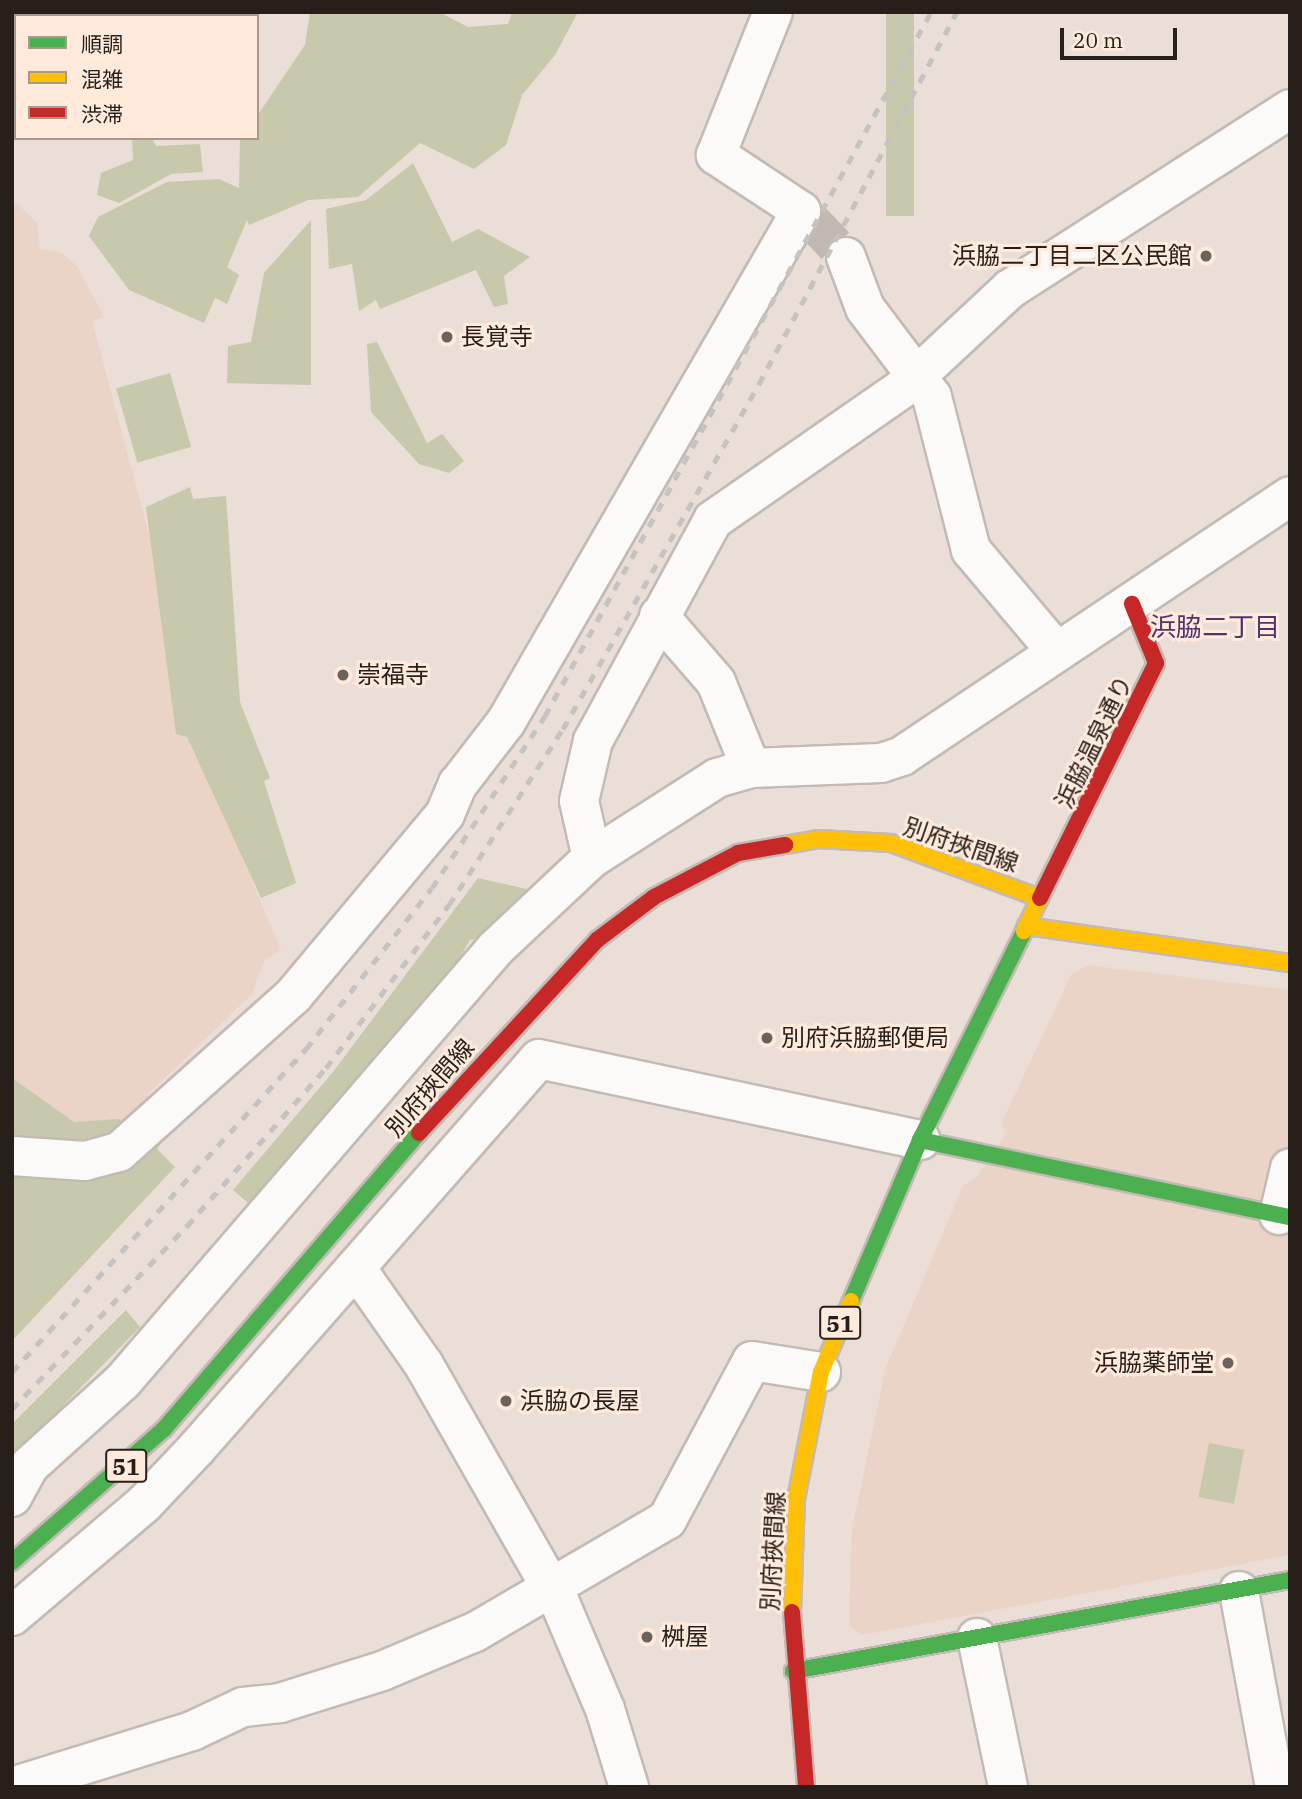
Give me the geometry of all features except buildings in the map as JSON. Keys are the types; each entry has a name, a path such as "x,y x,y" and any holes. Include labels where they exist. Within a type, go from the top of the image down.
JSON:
{"main road":[{"name":"浜脇温泉通り","path":"1040,898 1156,663 1132,604"},
{"name":"別府挾間線","path":"12,1562 43,1532 125,1467 199,1389 557,976 636,909 693,874 768,845 818,839 891,843 1040,898 920,1140 821,1372 796,1499 793,1671 806,1787"},
{"path":"1026,926 1290,963"},
{"path":"920,1140 1285,1216"},
{"path":"12,1546 43,1532"},
{"path":"793,1671 1290,1580"}],"street":[{"path":"12,1156 85,1161 119,1152 301,987 444,814 458,784 506,722 805,214 716,155 774,12"},
{"path":"592,858 579,801 584,771 601,719 713,520 906,386 913,374 1010,289 1290,109"},
{"path":"846,257 865,308 932,397 943,430 971,550 1056,651"},
{"path":"12,1497 29,1466 122,1381 496,948 592,858 664,807 751,768 892,761 1056,651 1132,604 1290,496"},
{"path":"659,616 716,682 751,768"},
{"path":"12,1616 144,1504 540,1059 920,1140"},
{"path":"1285,1216 1290,1168"},
{"path":"356,1268 424,1365 553,1589 606,1709 629,1787"},
{"path":"12,1787 192,1731 243,1707 280,1703 382,1671 475,1632 553,1589 667,1520 752,1361 821,1372"},
{"path":"1239,1591 1275,1787"},
{"path":"977,1638 1008,1787"}],"shaded area":[{"path":"12,199 37,223 40,249 62,253 77,266 104,317 92,321 156,560 176,733 187,737 214,790 281,950 264,961 252,994 146,1096 155,1108 135,1127 12,1146"},
{"path":"1087,965 1290,990 1290,1555 862,1635 849,1625 852,1529 886,1367 963,1186 977,1177 1006,1134 1002,1122 1071,975"}],"green space":[{"path":"12,12 177,12 178,14 14,14 12,164"},
{"path":"310,12 439,12 468,27 508,24 512,12 578,12 555,55 522,95 506,145 474,169 420,143 358,197 308,200 249,225 247,220 227,267 239,275 227,304 215,298 204,323 129,290 89,236 98,217 167,182 219,179 239,188 240,140 259,140 259,113 305,45"},
{"path":"886,12 914,12 914,216 886,216"},
{"path":"132,140 153,140 156,146 200,144 203,172 171,174 119,203 97,195 101,173 133,160"},
{"path":"413,163 452,242 478,229 530,257 504,276 508,304 494,307 476,270 380,309 376,300 359,311 352,264 329,269 326,209 366,200"},
{"path":"311,220 311,385 227,383 228,346 251,342 264,273"},
{"path":"377,342 427,443 442,434 464,461 449,473 419,464 371,412 367,344"},
{"path":"170,373 191,447 137,462 116,388"},
{"path":"190,487 193,499 226,496 240,702 270,778 264,781 296,883 261,898 187,737 176,734 146,507"},
{"path":"478,878 531,890 485,938 470,940 444,985 253,1207 233,1190 333,1072"},
{"path":"12,1078 74,1122 118,1119 135,1127 116,1142 12,1146"},
{"path":"189,1100 157,1149 175,1167 12,1341 12,1169 38,1170"},
{"path":"126,1310 140,1327 12,1458 12,1424"},
{"path":"1209,1443 1244,1450 1234,1504 1199,1497"}],"tunnel":[{"path":"809,218 846,257"}],"railway":[{"path":"12,1372 306,1049 432,888 545,716 931,12"},
{"path":"12,1409 187,1226 326,1068 449,905 563,729 759,384 957,12"}],"traffic: fast":[{"path":"851,1301 920,1140 1024,931"},
{"path":"12,1562 164,1429 419,1133"},
{"path":"920,1140 1290,1217"},
{"path":"793,1671 1290,1580"}],"traffic: slow":[{"path":"785,845 818,839 891,843 1040,898 1024,931"},
{"path":"1026,926 1290,963"},
{"path":"792,1612 796,1499 821,1372 851,1301"}],"traffic: jam":[{"path":"1040,898 1156,663 1132,604"},
{"path":"419,1133 597,940 654,897 738,853 785,845"},
{"path":"792,1612 806,1787"}],"place":[{"name":"浜脇二丁目二区公民館","path":"1206,256"},
{"name":"長覚寺","path":"447,337"},
{"name":"崇福寺","path":"343,675"},
{"name":"別府浜脇郵便局","path":"767,1038"},
{"name":"浜脇薬師堂","path":"1228,1363"},
{"name":"浜脇の長屋","path":"506,1401"},
{"name":"桝屋","path":"647,1637"}],"district":[{"name":"浜脇二丁目","path":"1215,627"}]}
